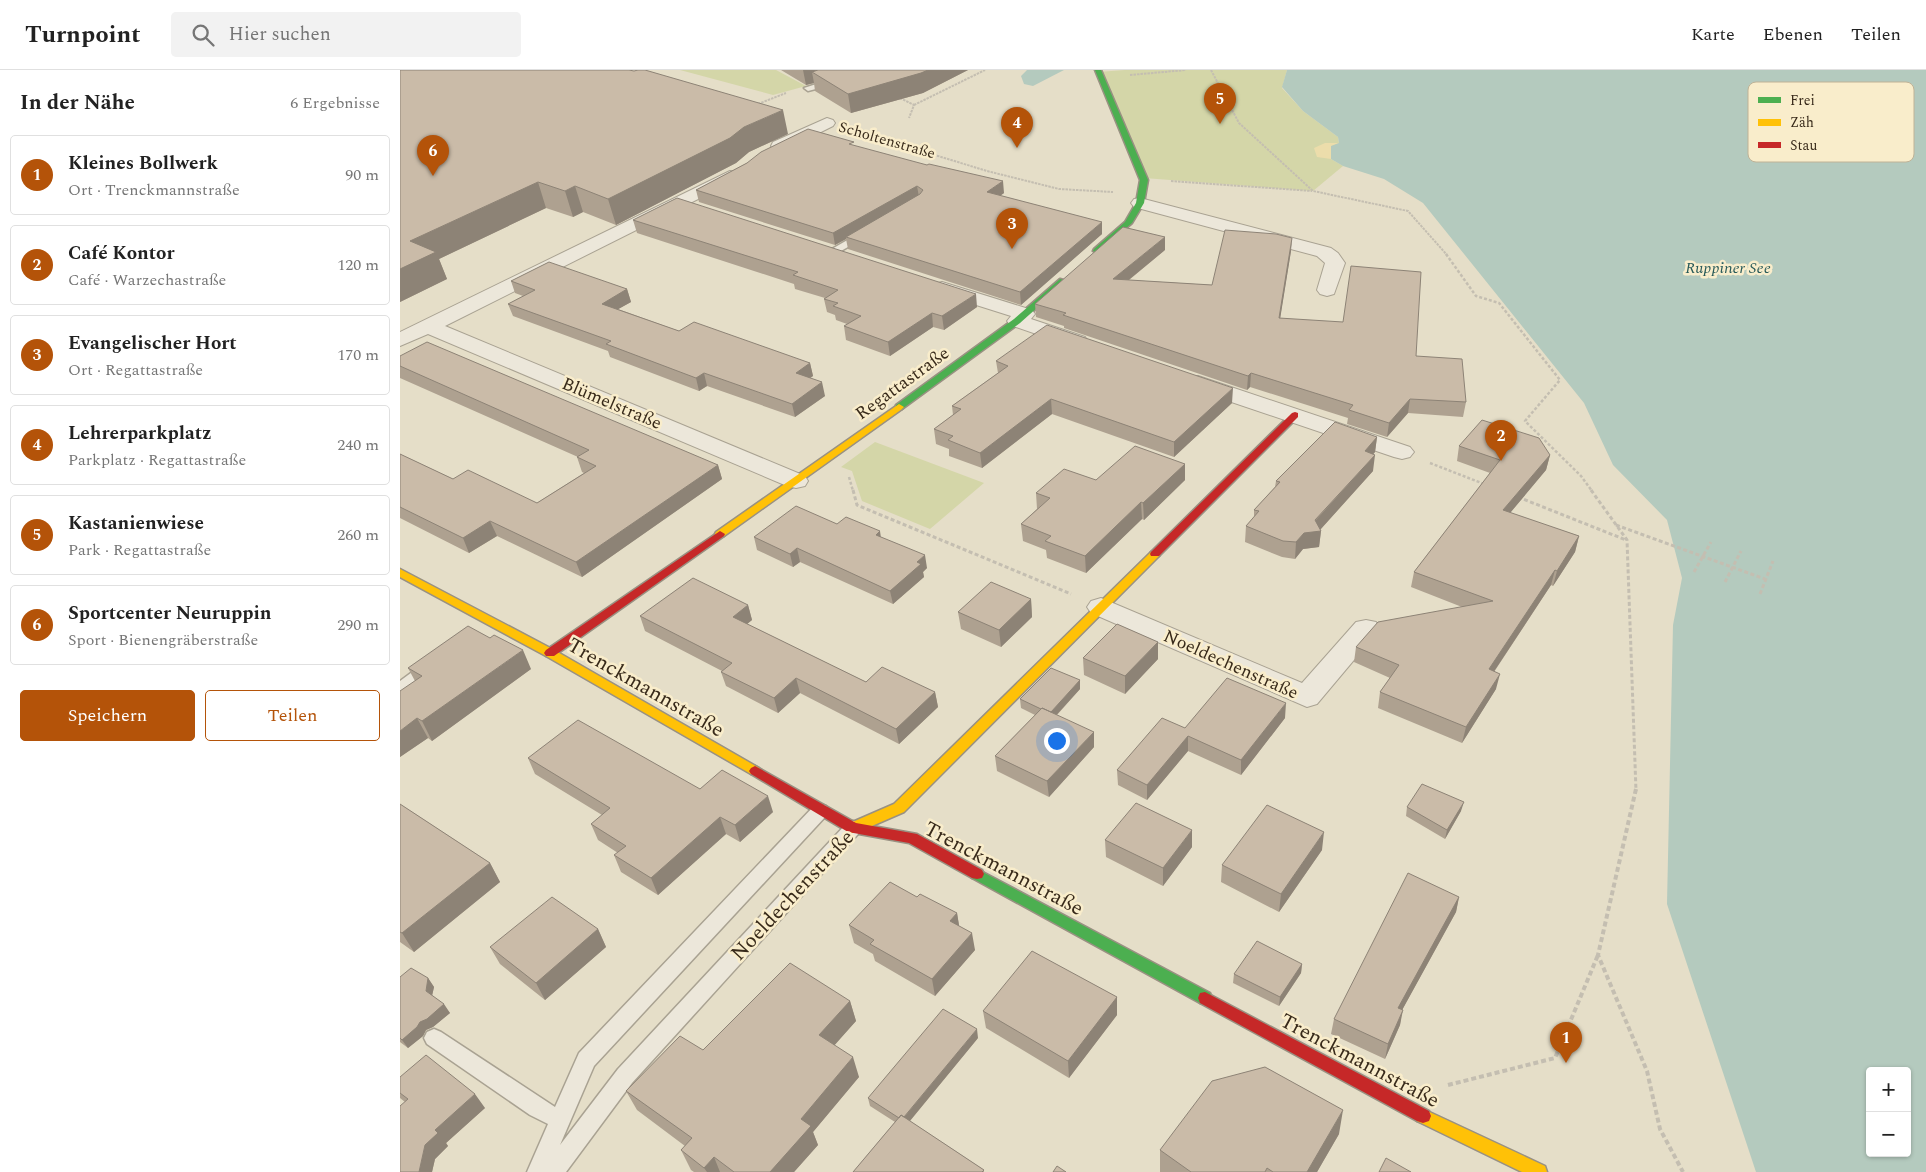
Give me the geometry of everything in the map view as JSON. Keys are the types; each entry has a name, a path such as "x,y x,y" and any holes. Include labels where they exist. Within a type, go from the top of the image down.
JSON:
{"street":[{"path":"1085,262 1128,223 1141,198 1144,180 1099,74"},
{"path":"764,154 827,123"},
{"path":"400,340 744,169"},
{"path":"1141,198 1248,233 1324,252 1331,256 1335,263 1327,290"},
{"path":"678,203 698,209"},
{"path":"811,247 849,259"},
{"name":"Regattastraße","path":"550,653 823,462 1021,318 1070,275"},
{"path":"925,283 1101,350"},
{"name":"Blümelstraße","path":"428,326 796,481"},
{"path":"1175,375 1402,452"},
{"name":"Noeldechenstraße","path":"853,828 899,808 1295,415"},
{"name":"Trenckmannstraße","path":"400,572 493,624 550,653 820,811 853,828 912,838 1391,1100 1538,1172"},
{"name":"Noeldechenstraße","path":"1101,607 1307,697 1366,629"}],"lane":[{"path":"808,88 841,79"},
{"path":"830,254 870,230"},
{"path":"477,635 493,624"},
{"path":"400,689 439,662"},
{"name":"Noeldechenstraße","path":"538,1172 586,1060 820,811"},
{"name":"Noeldechenstraße","path":"553,1172 625,1076 853,828"},
{"path":"434,1038 537,1108 560,1120"}],"path":[{"path":"909,118 914,105 985,70"},
{"path":"1099,74 1186,70"},
{"path":"1211,70 1239,123 1313,191"},
{"path":"766,106 758,104 780,95 808,88"},
{"path":"899,97 914,105"},
{"name":"Scholtenstraße","path":"827,123 987,171 1059,189 1141,198"},
{"path":"1144,180 1313,191 1408,211 1453,262 1476,296 1500,303 1560,380 1525,421 1581,476 1627,540 1637,787 1598,955 1555,1058 1391,1100"},
{"path":"1402,452 1492,487"},
{"path":"823,462 847,473 857,505 1101,607"},
{"path":"1510,494 1627,540"},
{"path":"1616,525 1765,579"},
{"path":"1694,572 1711,542"},
{"path":"1725,582 1741,551"},
{"path":"1760,594 1773,560"},
{"path":"1598,955 1647,1071 1660,1129 1683,1172"}],"green space":[{"path":"680,70 776,70 806,86 773,95"},
{"path":"1125,70 1287,70 1282,88 1303,111 1338,137 1339,143 1331,159 1343,166 1313,191 1144,178 1098,72"},
{"path":"875,442 984,483 930,529 862,501 852,471 841,467"}],"sand":[{"path":"1325,143 1339,143 1332,146 1331,159 1317,157 1314,148"}],"water":[{"path":"1027,70 1064,70 1033,86 1024,84 1021,76"},
{"name":"Ruppiner See","path":"1287,70 1926,70 1926,1172 1756,1172 1667,904 1673,625 1682,578 1667,520 1613,465 1584,403 1423,203 1384,179 1343,166 1331,159 1331,146 1339,143 1338,137 1303,111 1282,87"}],"building":[{"path":"400,70 645,70 783,110 744,127 730,138 608,199 575,186 565,191 538,182 410,241 436,252 400,269"},
{"path":"818,70 928,70 848,94 812,72"},
{"path":"808,129 854,142 849,144 927,165 1003,181 987,192 1102,222 1020,292 846,237 920,194 923,190 917,186 833,233 696,190 747,163 761,152"},
{"path":"677,198 976,294 942,316 932,313 888,342 844,326 861,316 833,306 838,303 824,299 838,290 793,275 798,272 633,220"},
{"path":"1123,227 1165,237 1113,279 1212,285 1225,230 1276,234 1292,238 1279,318 1343,322 1351,266 1421,272 1416,356 1462,359 1466,402 1410,399 1389,423 1349,410 1353,405 1251,373 1248,376 1035,304"},
{"path":"549,262 627,289 602,304 679,331 694,322 810,363 796,373 822,382 792,404 704,373 696,378 606,344 611,341 508,304 535,290 511,281"},
{"path":"1047,325 1233,388 1174,442 1051,399 980,453 948,440 953,436 934,429 961,409 952,406 1008,366 996,361"},
{"path":"427,342 718,465 576,562 490,521 463,538 400,507 400,454 453,479 468,470 537,503 596,466 577,457 589,450 400,366 400,356"},
{"path":"1482,420 1539,438 1550,455 1503,510 1579,536 1489,669 1500,674 1466,727 1380,692 1399,665 1356,647 1378,622 1493,601 1414,572 1500,460 1459,446"},
{"path":"1335,422 1377,437 1365,451 1375,455 1315,520 1321,531 1304,533 1296,542 1283,541 1246,526 1259,511 1254,510 1280,482 1276,481"},
{"path":"1135,446 1185,464 1143,503 1141,502 1085,556 1045,541 1051,536 1021,524 1050,498 1036,493 1064,469 1096,480"},
{"path":"796,506 837,524 846,517 880,531 876,535 925,555 917,562 921,564 890,591 797,548 790,554 754,537"},
{"path":"693,578 748,605 733,617 866,682 882,667 935,692 896,729 796,678 774,698 721,672 732,663 640,616"},
{"path":"991,582 1031,599 999,630 958,612"},
{"path":"1117,624 1158,642 1125,676 1083,658"},
{"path":"468,626 490,638 494,635 523,650 422,721 417,718 400,731 400,691 422,676 408,668"},
{"path":"1051,668 1080,680 1051,712 1020,699"},
{"path":"1227,678 1286,703 1241,760 1188,736 1147,785 1117,770 1162,718 1185,728"},
{"path":"1042,708 1094,732 1047,781 995,756"},
{"path":"578,720 700,789 722,770 768,796 735,825 720,817 651,878 614,855 626,846 591,824 610,808 528,758"},
{"path":"1422,784 1464,802 1447,830 1407,807"},
{"path":"1136,803 1192,830 1163,868 1105,840"},
{"path":"400,804 490,863 402,933 400,932"},
{"path":"1267,805 1324,832 1281,894 1222,865"},
{"path":"1408,873 1459,897 1398,1008 1403,1010 1388,1044 1334,1019"},
{"path":"890,882 917,897 920,894 957,913 950,921 972,933 932,979 870,944 874,940 849,925"},
{"path":"552,897 598,929 536,983 490,947"},
{"path":"1257,941 1302,964 1280,997 1234,974"},
{"path":"1032,951 1117,997 1068,1061 983,1011"},
{"path":"790,963 850,1001 819,1035 853,1057 801,1119 811,1126 770,1172 734,1172 714,1157 704,1168 681,1150 692,1138 626,1091 680,1036 703,1050"},
{"path":"411,968 428,978 426,991 444,1004 427,1019 420,1022 402,1040 400,1038 400,977"},
{"path":"943,1009 977,1029 904,1117 901,1115 899,1118 868,1098"},
{"path":"426,1055 475,1094 435,1130 438,1133 425,1145 419,1172 400,1172 400,1106 408,1099 400,1093 400,1077"},
{"path":"1265,1067 1343,1110 1307,1172 1273,1172 1267,1168 1265,1172 1191,1172 1160,1150 1212,1081"},
{"path":"901,1115 984,1170 982,1172 853,1172"},
{"path":"1386,1158 1411,1172 1379,1172"},
{"path":"1057,1166 1066,1172 1053,1172"}],"traffic: fast":[{"path":"1097,251 1128,223 1140,203 1144,180 1098,70"},
{"path":"899,407 1017,321 1063,281"},
{"path":"977,874 1205,998"}],"traffic: slow":[{"path":"720,534 899,407"},
{"path":"853,828 899,808 1155,554"},
{"path":"400,572 550,653 755,771"},
{"path":"1423,1116 1539,1172"}],"traffic: jam":[{"path":"1155,554 1295,415"},
{"path":"550,653 720,534"},
{"path":"755,771 853,828 912,838 977,874"},
{"path":"1205,998 1423,1116"}],"place":[{"name":"Kastanienwiese","path":"1220,124"},
{"name":"Lehrerparkplatz","path":"1017,148"},
{"name":"Sportcenter Neuruppin","path":"433,176"},
{"name":"Evangelischer Hort","path":"1012,249"},
{"name":"Café Kontor","path":"1501,461"},
{"name":"Kleines Bollwerk","path":"1566,1063"}]}
